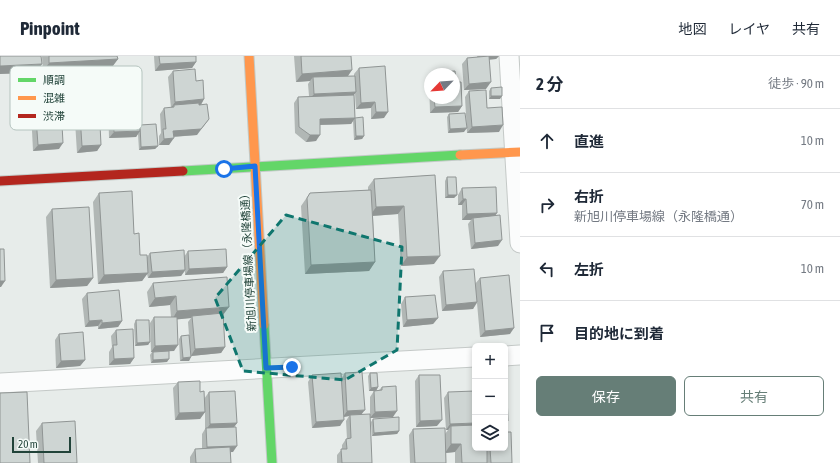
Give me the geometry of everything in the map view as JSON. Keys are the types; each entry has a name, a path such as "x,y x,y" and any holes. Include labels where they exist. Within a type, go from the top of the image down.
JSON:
{"street":[{"name":"新旭川停車場線（永隆橋通）","path":"249,56 272,463"},
{"path":"509,56 518,152 520,243"},
{"path":"0,181 518,152"},
{"path":"508,356 520,355"},
{"path":"0,383 472,357"}],"highlighted area":[{"path":"286,215 402,247 397,350 345,380 243,371 215,298"}],"building":[{"path":"0,56 41,56 42,64 0,66"},
{"path":"49,56 117,56 118,59 49,63"},
{"path":"159,56 196,56 196,62 160,64"},
{"path":"301,56 351,56 352,70 302,74"},
{"path":"489,56 491,82 469,84 467,58"},
{"path":"385,66 388,112 376,112 375,102 361,103 359,68"},
{"path":"195,69 196,81 203,80 204,99 175,102 173,71"},
{"path":"355,76 356,92 314,94 313,77"},
{"path":"461,82 462,106 435,107 435,104 460,104"},
{"path":"502,87 502,96 491,96 491,88"},
{"path":"486,90 487,108 502,107 503,125 472,127 469,91"},
{"path":"354,95 355,118 320,119 320,135 310,135 299,127 298,97"},
{"path":"199,103 199,105 207,104 209,119 201,129 173,131 174,138 164,139 163,129 166,129 164,108 174,107 174,105"},
{"path":"465,113 467,128 450,129 449,114"},
{"path":"363,117 364,136 356,136 355,118"},
{"path":"156,124 158,146 141,147 140,130 142,130 142,125"},
{"path":"37,130 62,130 63,143 38,145"},
{"path":"81,130 100,130 101,145 82,146"},
{"path":"114,130 140,130 140,131 114,132"},
{"path":"435,175 440,256 407,257 404,206 376,207 374,179"},
{"path":"447,177 456,177 457,195 448,195"},
{"path":"496,187 497,213 467,214 466,199 463,199 462,188"},
{"path":"371,190 375,262 311,265 307,198 310,193"},
{"path":"132,191 134,234 139,233 140,255 147,255 148,273 104,275 99,193"},
{"path":"89,207 93,278 56,280 52,209"},
{"path":"500,215 502,240 475,243 473,218"},
{"path":"0,249 4,249 5,281 0,281"},
{"path":"226,249 227,267 189,269 188,251"},
{"path":"184,250 185,270 152,272 150,253"},
{"path":"474,269 477,302 446,305 443,271"},
{"path":"509,275 514,328 485,331 480,278"},
{"path":"227,277 229,307 177,311 176,296 155,298 153,283"},
{"path":"119,290 122,321 102,323 102,320 89,321 87,293"},
{"path":"435,295 438,318 407,320 405,297"},
{"path":"223,313 225,347 195,349 192,316"},
{"path":"154,317 177,317 178,345 155,346"},
{"path":"136,320 149,320 150,342 137,343"},
{"path":"133,329 134,358 114,359 113,345 117,345 116,330"},
{"path":"83,332 85,360 61,361 59,334"},
{"path":"189,335 191,357 183,358 181,336"},
{"path":"169,351 169,359 153,360 153,352"},
{"path":"362,372 365,410 347,411 345,373"},
{"path":"341,373 344,420 316,422 312,375"},
{"path":"370,373 377,373 378,387 371,388"},
{"path":"419,375 440,375 442,420 420,421"},
{"path":"200,381 200,392 204,391 205,412 179,413 178,382"},
{"path":"396,386 397,411 375,412 374,391 382,390 382,387"},
{"path":"235,391 237,423 210,424 209,392"},
{"path":"472,391 472,423 450,424 448,392"},
{"path":"27,392 30,463 0,463 0,393"},
{"path":"370,414 372,463 342,463 341,449 347,449 346,439 351,438 350,415"},
{"path":"399,417 399,431 374,433 373,419"},
{"path":"75,421 77,463 44,463 42,423"},
{"path":"472,425 472,451 487,451 487,463 462,463 461,444 451,444 451,426"},
{"path":"236,427 237,446 207,447 206,428"},
{"path":"445,428 446,463 415,463 413,429"},
{"path":"508,432 511,432 512,463 491,463 490,451 508,451"},
{"path":"230,447 231,463 196,463 195,449"}],"traffic: fast":[{"path":"183,171 460,155"},
{"path":"264,325 272,463"}],"traffic: slow":[{"path":"249,56 264,325"},
{"path":"460,155 520,152"}],"traffic: jam":[{"path":"0,181 183,171"}],"route":[{"path":"224,169 255,166 266,368 292,367"}]}
